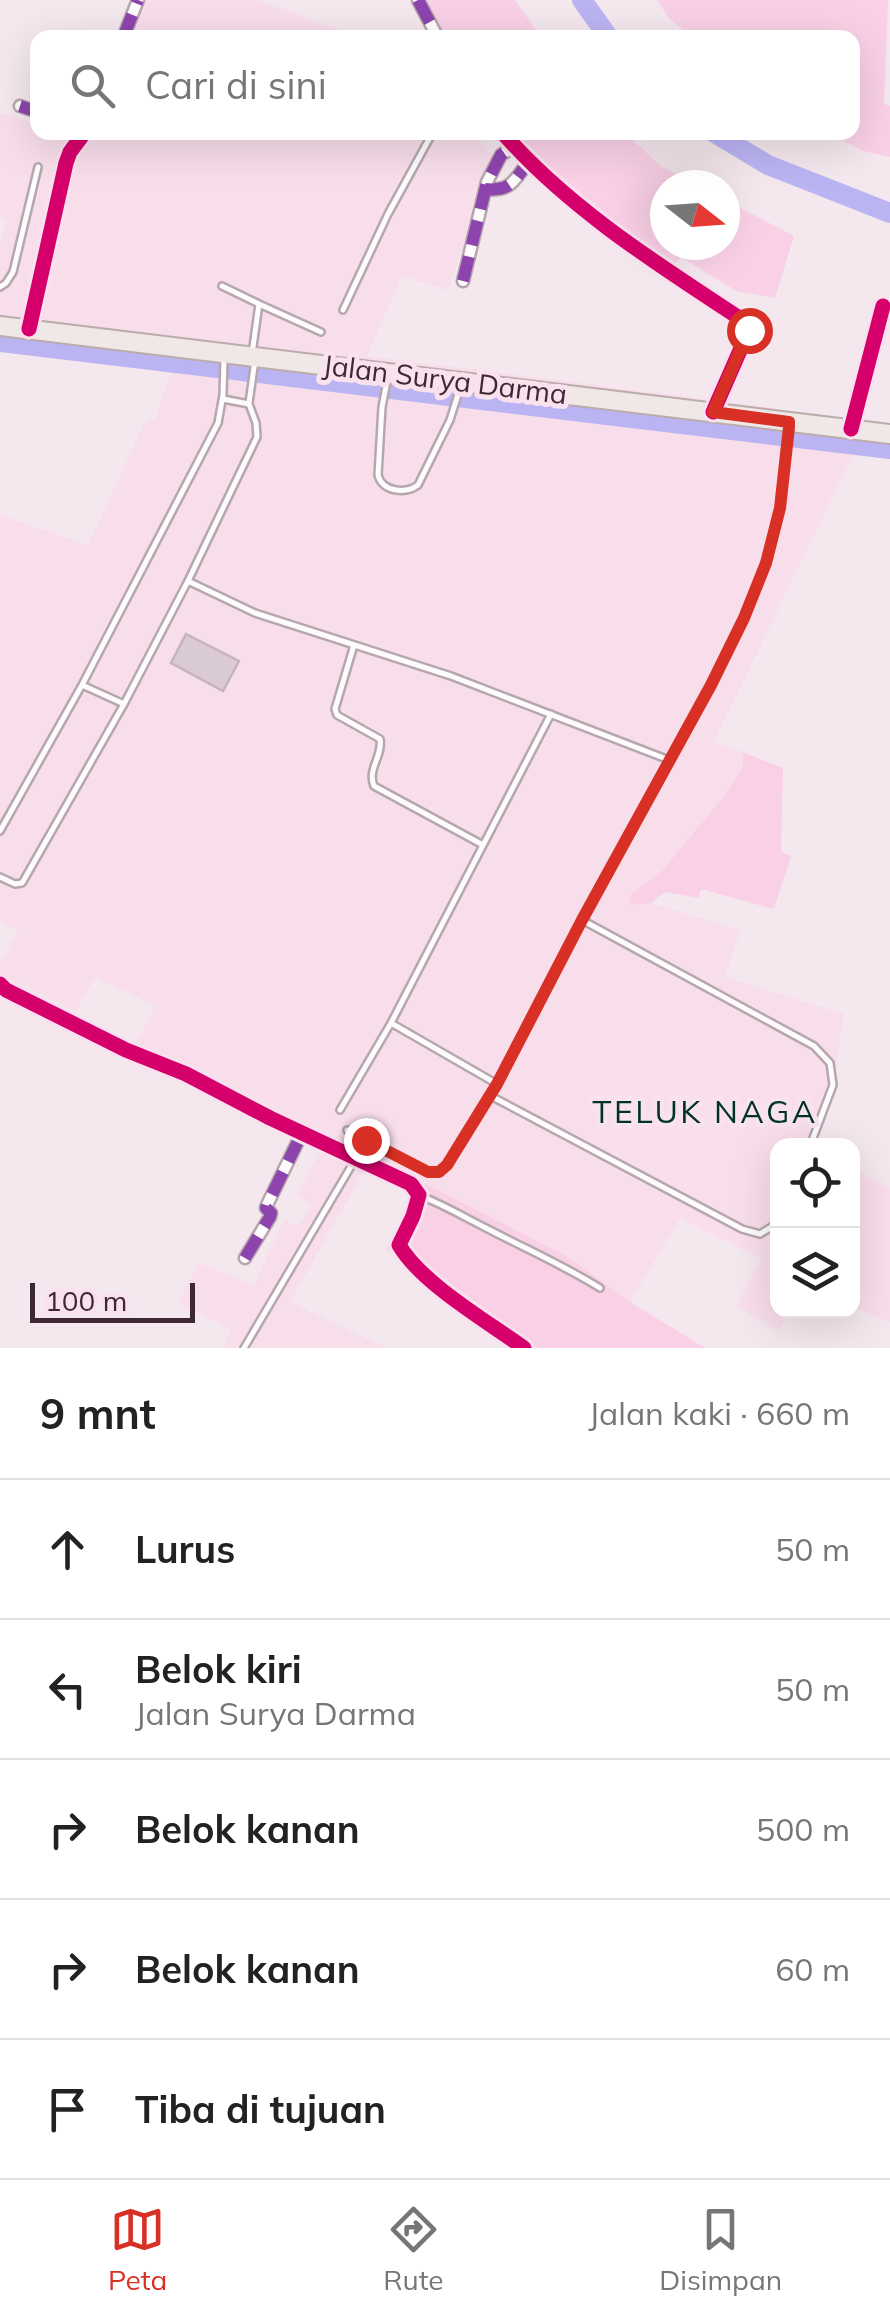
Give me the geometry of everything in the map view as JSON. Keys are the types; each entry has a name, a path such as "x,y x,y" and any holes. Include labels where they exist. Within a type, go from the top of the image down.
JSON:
{"main road":[{"name":"Jalan Surya Darma","path":"0,326 224,358 890,434"}],"street":[{"path":"125,30 138,0"},
{"path":"418,0 434,30"},
{"path":"20,106 30,109"},
{"path":"29,329 66,163 79,140"},
{"path":"509,140 622,237 748,323 749,330 713,412"},
{"path":"463,281 494,164 514,146"},
{"path":"486,189 500,191 509,186 529,160"},
{"path":"851,429 883,306"},
{"path":"0,984 98,1036 186,1074 411,1184 418,1195 417,1206 399,1245 404,1253 477,1316 524,1348"},
{"path":"244,1258 269,1220 267,1205 302,1133"}],"lane":[{"path":"343,310 429,140"},
{"path":"0,287 13,272 38,167"},
{"path":"222,286 321,332"},
{"path":"0,877 15,884 26,878 124,704 257,437 249,404 259,304"},
{"path":"0,831 82,685 218,423 224,358"},
{"path":"388,376 378,475 385,487 404,491 418,485 450,420 462,384"},
{"path":"223,397 249,404"},
{"path":"346,1130 428,1172 439,1172 447,1165 497,1084 744,618 766,563 780,508 789,424"},
{"path":"188,581 255,613 451,676 669,760"},
{"path":"354,645 335,709 337,715 380,739 372,771 374,786 483,845"},
{"path":"82,685 124,704"},
{"path":"340,1110 392,1023 551,714"},
{"path":"582,920 814,1046 830,1063 833,1085 813,1138"},
{"path":"392,1023 497,1084"},
{"path":"489,1096 742,1229 760,1234 770,1227"},
{"path":"244,1348 366,1140"},
{"path":"418,1195 454,1210 600,1288"}],"shaded area":[{"path":"142,0 258,0 340,30 131,30"},
{"path":"427,0 515,0 536,30 438,30"},
{"path":"657,0 888,0 884,104 890,106 890,157 863,151 842,140 860,140 860,30 683,30"},
{"path":"0,113 30,122 30,140 479,140 494,156 448,290 402,276 367,356 776,408 775,440 855,451 714,741 742,752 743,767 726,794 662,871 633,894 629,904 651,903 740,930 725,977 844,1014 833,1087 819,1138 770,1138 770,1318 786,1318 779,1331 736,1306 761,1258 680,1218 630,1302 565,1255 372,1157 290,1302 386,1348 223,1348 231,1329 178,1303 198,1263 254,1285 284,1220 298,1226 312,1205 297,1195 320,1151 340,1159 347,1145 214,1083 185,1064 135,1045 155,1006 95,977 76,1012 0,973 0,964 18,931 0,921 0,515 88,545 144,424 155,418 172,371 0,351 0,245 7,220 0,218"},
{"path":"521,140 633,140 669,170 650,170 650,249 620,230"},
{"path":"740,208 794,236 775,298 736,291 686,260 740,260"},
{"path":"742,752 783,768 781,852 791,856 774,909 701,889 698,898 664,892 651,903 629,905 632,894 662,871 726,794 743,767"},
{"path":"860,1172 890,1189 890,1322 860,1311"},
{"path":"420,1181 565,1255 630,1302 705,1348 516,1348 468,1315 387,1249"}],"building":[{"path":"186,634 239,661 223,691 171,663"}],"waterway":[{"path":"582,0 603,30"},
{"path":"726,140 768,165 890,213"},
{"path":"0,342 890,449"}],"marked path":[{"path":"126,30 138,0"},
{"path":"418,0 434,30"},
{"path":"20,106 30,109"},
{"path":"463,281 487,182 501,155 514,146"},
{"path":"485,189 507,186 529,161"},
{"path":"245,1258 270,1217 267,1205 302,1133"}],"cycle path":[{"path":"29,329 66,163 79,140"},
{"path":"510,140 587,212 747,323 749,330 713,412"},
{"path":"851,429 883,306"},
{"path":"0,984 126,1050 186,1074 411,1184 419,1195 399,1245 439,1287 524,1348"}],"district":[{"name":"TELUK NAGA","path":"705,1111"}],"route":[{"path":"366,1140 428,1172 439,1172 447,1165 497,1084 744,618 766,563 780,508 789,427 789,422 713,412 749,330"}]}
